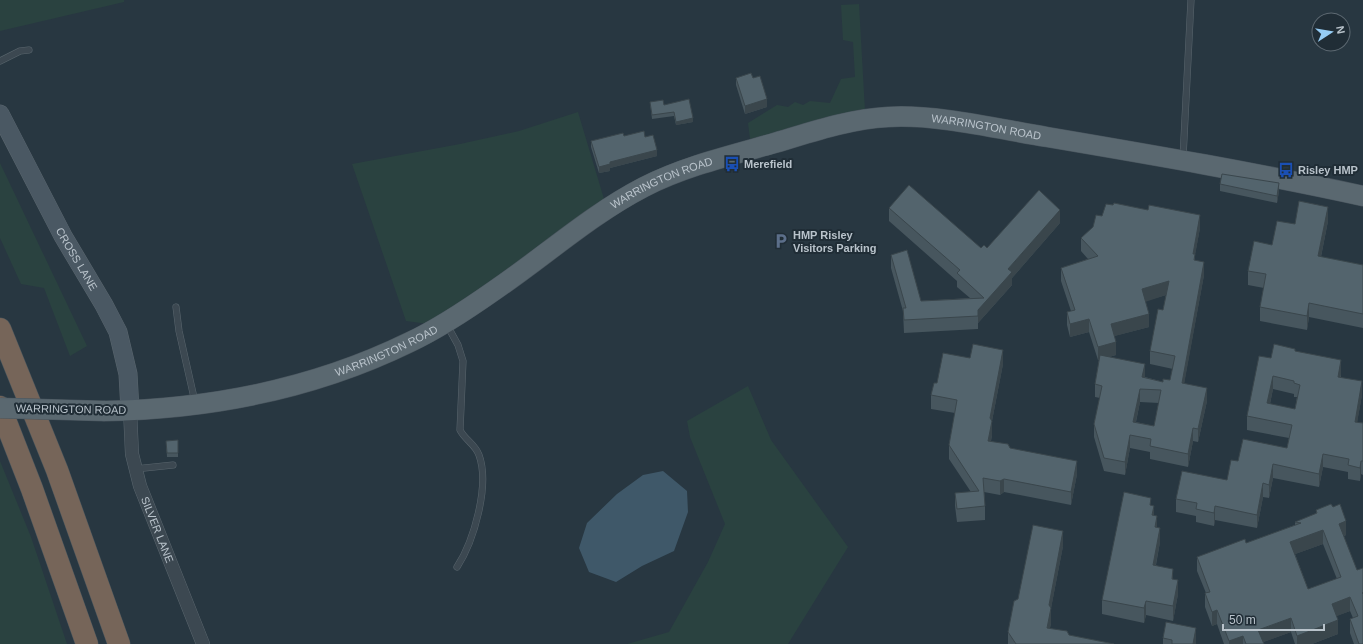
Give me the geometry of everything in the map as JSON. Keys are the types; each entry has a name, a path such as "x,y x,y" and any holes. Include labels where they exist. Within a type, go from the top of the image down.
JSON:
{"highway":[{"path":"0,329 57,470 119,644"},
{"path":"0,407 32,489 87,644"}],"main road":[{"name":"WARRINGTON ROAD","path":"0,407 105,411 196,405 253,396 329,376 412,341 446,322 498,288 583,224 646,186 719,159 852,122 886,117 937,120 1264,174 1363,196"}],"street":[{"name":"CROSS LANE","path":"0,114 59,229 104,305 118,332 128,374 130,410"},
{"name":"SILVER LANE","path":"130,410 130,438 135,469 149,511 203,644"}],"lane":[{"path":"1183,160 1190,0"},
{"path":"0,62 20,51 29,50"},
{"path":"176,307 179,331 196,405"},
{"path":"446,322 458,345 463,361 460,430 462,435 472,443 479,456 482,475 479,508 473,537 457,567"},
{"path":"135,469 173,465"}],"green space":[{"path":"0,0 124,0 124,2 0,31"},
{"path":"859,4 865,111 750,139 748,123 777,105 788,107 795,102 803,105 810,101 830,103 841,79 855,77 853,42 843,40 841,5"},
{"path":"578,112 604,199 511,268 428,324 406,321 352,164 460,144 519,131"},
{"path":"0,163 87,346 70,356 44,288 21,284 0,238"},
{"path":"748,386 771,440 848,547 788,644 627,644 669,632 708,562 725,524 690,437 687,421"},
{"path":"0,461 31,537 67,644 0,644"}],"water":[{"path":"663,471 687,491 688,512 674,551 642,566 616,582 589,572 579,548 587,523 617,494 643,475"}],"building":[{"path":"751,73 753,78 760,76 767,99 745,106 736,78"},
{"path":"689,99 693,118 676,122 674,112 652,115 650,102 663,100 664,105"},
{"path":"644,131 645,137 653,135 657,150 610,162 610,164 599,167 591,141 623,133 624,136"},
{"path":"1222,174 1279,183 1277,196 1220,184"},
{"path":"909,185 981,248 984,245 987,248 1039,190 1060,210 1008,269 1012,272 978,310 978,316 904,320 903,308 906,308 891,255 907,250 921,301 984,298 957,273 960,270 889,208"},
{"path":"1299,201 1328,207 1318,256 1363,265 1363,314 1309,303 1307,316 1260,307 1266,274 1248,271 1254,241 1272,245 1277,221 1295,224"},
{"path":"1114,203 1148,210 1149,205 1200,215 1193,254 1195,254 1194,260 1204,262 1182,383 1207,388 1198,429 1193,428 1188,454 1150,446 1151,439 1130,435 1125,462 1104,458 1094,424 1102,386 1095,384 1100,355 1145,364 1142,377 1163,382 1163,379 1170,380 1175,356 1150,351 1158,309 1163,310 1169,281 1142,289 1149,314 1111,324 1116,342 1098,347 1089,319 1070,324 1067,312 1075,310 1061,268 1098,256 1081,238 1093,227 1096,215 1102,216 1106,204 1113,205","holes":["1140,389 1161,390 1154,426 1133,422"]},
{"path":"973,344 1003,350 990,418 992,421 988,441 1008,444 1010,448 1077,461 1071,492 1004,479 1000,481 983,478 985,506 957,509 955,493 979,491 949,445 957,400 931,395 934,383 937,383 943,353 970,358"},
{"path":"1274,344 1295,349 1295,351 1341,360 1338,377 1362,381 1355,422 1363,423 1363,461 1361,461 1360,468 1348,465 1349,459 1323,454 1319,474 1273,464 1269,485 1263,483 1257,515 1215,506 1214,513 1196,509 1197,503 1176,499 1182,471 1227,480 1231,460 1238,461 1243,439 1287,448 1292,425 1247,416 1259,356 1271,358","holes":["1273,376 1294,381 1294,383 1300,385 1295,409 1267,403"]},
{"path":"178,440 178,453 167,453 166,441"},
{"path":"1124,492 1151,498 1150,505 1154,506 1152,515 1157,516 1155,527 1160,528 1153,565 1173,569 1172,579 1178,580 1173,606 1146,601 1144,608 1102,600"},
{"path":"1331,504 1333,507 1340,504 1346,521 1339,524 1357,570 1363,568 1363,644 1359,644 1350,619 1358,616 1350,597 1332,604 1338,620 1297,636 1291,618 1258,630 1264,644 1246,644 1243,636 1229,641 1217,610 1212,612 1205,593 1210,592 1197,557 1245,539 1246,543 1301,523 1295,522 1317,513 1316,510","holes":["1323,530 1341,577 1308,589 1290,542"]},
{"path":"1033,525 1063,531 1049,605 1051,608 1047,628 1067,631 1069,635 1114,644 1016,644 1008,632 1014,601 1018,599"},
{"path":"1166,622 1196,628 1193,644 1172,644 1172,640 1163,638"}],"place":[{"name":"Merefield","path":"732,164"},
{"name":"Risley HMP","path":"1286,170"},
{"name":"HMP Risley Visitors Parking","path":"781,241"}]}
